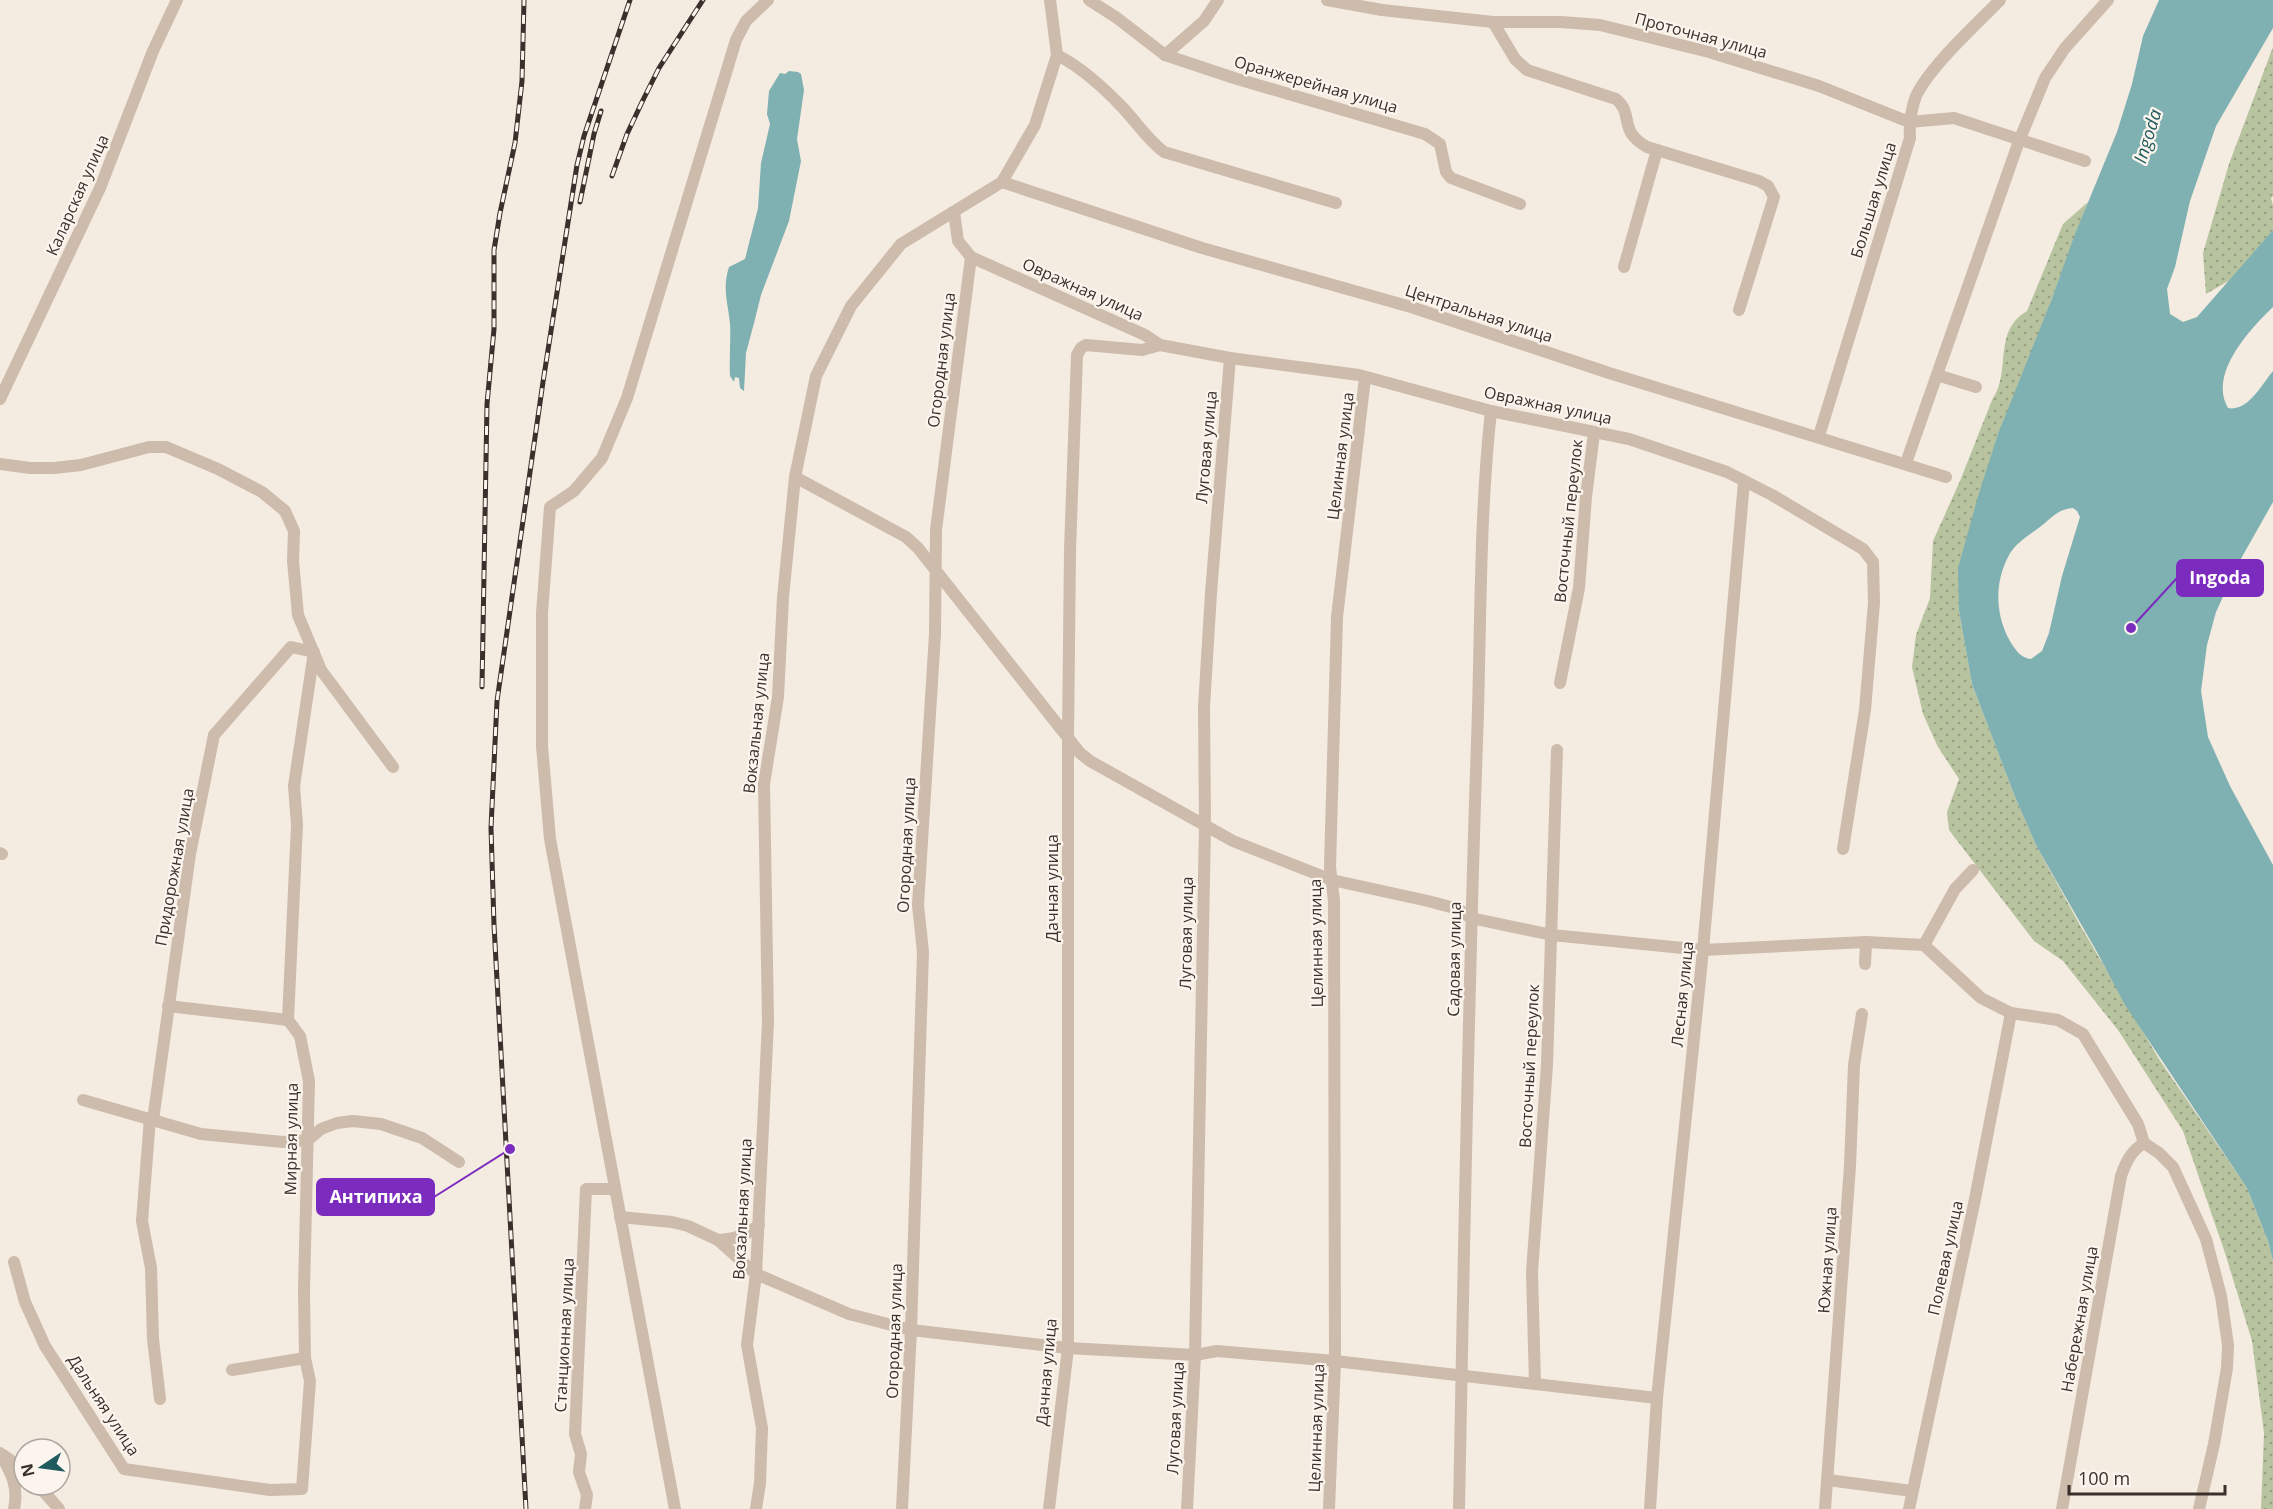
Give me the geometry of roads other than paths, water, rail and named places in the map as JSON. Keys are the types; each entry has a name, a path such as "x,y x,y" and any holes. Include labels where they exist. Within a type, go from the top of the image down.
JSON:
{"street":[{"name":"Каларская улица","path":"0,399 100,188 153,51 177,0"},
{"path":"675,1509 550,839 542,746 542,613 550,507 574,491 602,458 627,398 736,40 746,21 768,0"},
{"name":"Вокзальная улица","path":"756,1509 760,1483 762,1428 747,1345 756,1274 768,1022 764,784 778,697 783,597 795,477 816,376 851,306 901,244 1002,182 1035,125 1058,55 1050,0"},
{"name":"Оранжерейная улица","path":"1089,0 1117,18 1165,55 1234,78 1425,134 1440,144 1446,172 1451,178 1520,204"},
{"path":"1165,55 1204,21 1218,0"},
{"name":"Проточная улица","path":"1327,0 1382,10 1493,22 1561,22 1600,25 1708,52 1808,83 1909,122 1954,118 2085,161"},
{"name":"Большая улица","path":"1819,436 1910,138 1909,122 1916,97 1928,77 2000,0"},
{"path":"1906,463 2019,141 2045,78 2065,48 2108,0"},
{"path":"1493,22 1515,59 1527,70 1616,99 1623,104 1629,131 1635,140 1657,150 1759,180 1773,191 1774,197 1739,310"},
{"path":"1058,55 1073,63 1122,106 1154,144 1164,152 1336,203"},
{"path":"1624,267 1657,150"},
{"name":"Центральная улица","path":"1002,182 1202,248 1411,308 1609,373 1946,477"},
{"path":"954,212 958,241 971,257"},
{"name":"Овражная улица","path":"971,257 1145,335 1160,345 1230,358 1359,375 1491,411 1629,439 1727,472 1772,495 1863,549 1873,562 1874,603 1865,710 1843,849"},
{"name":"Огородная улица","path":"902,1509 911,1330 922,952 918,905 935,634 936,530 971,257"},
{"name":"Дачная улица","path":"1049,1509 1068,1348 1068,737 1070,550 1077,355 1086,345 1142,350 1160,345"},
{"name":"Луговая улица","path":"1187,1509 1195,1354 1205,825 1204,707 1230,358"},
{"path":"1937,375 1976,387"},
{"name":"Целинная улица","path":"1329,1509 1335,1361 1334,901 1330,867 1337,617 1365,378"},
{"name":"Садовая улица","path":"1458,1509 1471,918 1480,684 1484,477 1491,411"},
{"name":"Восточный переулок","path":"1560,683 1579,588 1594,433"},
{"path":"0,464 54,468 81,465 149,447 166,447 196,459 262,492 285,511 294,531 293,561 298,615 321,670 393,767"},
{"path":"795,477 906,537 918,548 1080,753 1090,761 1233,841 1332,880 1458,909 1471,918 1552,935 1703,950 1866,942 1924,945 1981,998 2011,1013 2058,1020 2083,1034 2138,1124 2144,1143 2159,1153 2173,1167 2206,1239 2221,1296 2228,1345 2227,1368 2199,1509"},
{"name":"Лесная улица","path":"1650,1509 1658,1398 1703,950 1744,482"},
{"name":"Придорожная улица","path":"159,1399 153,1339 151,1268 142,1221 151,1119 190,854 214,735 291,647 314,652"},
{"path":"168,1006 288,1020 297,825 294,786 314,652"},
{"name":"Восточный переулок","path":"1536,1384 1532,1272 1547,1065 1557,750"},
{"path":"1924,945 1954,889 1973,870"},
{"path":"1865,964 1866,942"},
{"name":"Полевая улица","path":"1909,1509 1975,1199 2011,1013"},
{"name":"Южная улица","path":"1826,1509 1854,1065 1862,1014"},
{"name":"Мирная улица","path":"288,1020 300,1036 309,1081 304,1290 305,1358 310,1381 302,1488"},
{"path":"83,1100 201,1134 283,1142 308,1140 321,1129 337,1123 353,1121 381,1124 422,1138 459,1162"},
{"name":"Набережная улица","path":"2062,1509 2121,1176 2134,1150 2144,1143"},
{"name":"Станционная улица","path":"585,1509 587,1495 579,1472 581,1454 575,1434 586,1189 615,1189"},
{"path":"620,1217 672,1222 688,1226 718,1240 756,1274 849,1314 911,1330 1068,1348 1195,1354 1217,1351 1335,1361 1658,1398"},
{"path":"718,1240 735,1239 759,1225"},
{"name":"Дальняя улица","path":"14,1262 25,1302 45,1346 124,1469 270,1490 302,1488"},
{"path":"232,1370 305,1358"},
{"path":"0,1454 15,1485 17,1495 14,1509"},
{"path":"1828,1480 1912,1491"},
{"path":"48,1497 59,1509"}],"water":[{"name":"Ingoda","path":"2159,0 2273,0 2273,28 2216,126 2190,201 2175,267 2167,289 2170,314 2183,322 2197,317 2273,230 2273,307 2253,327 2234,353 2223,381 2223,395 2228,408 2242,406 2254,396 2273,371 2273,502 2238,564 2216,612 2207,645 2201,691 2208,737 2230,786 2273,865 2273,1261 2268,1241 2247,1188 2125,1005 2037,847 2015,797 1972,684 1959,611 1958,568 1979,493 1998,434 2117,132 2132,84 2143,36","holes":["2073,508 2080,517 2062,576 2049,633 2042,651 2031,659 2025,658 2007,636 2000,614 1998,603 2003,568 2015,546 2054,515"]},
{"path":"789,71 801,74 804,90 797,139 801,161 789,221 761,295 746,353 744,391 740,388 739,378 735,377 734,382 730,376 730,324 726,282 729,267 745,259 758,208 761,163 770,124 767,114 769,91 780,73 785,74"}],"railway":[{"path":"482,687 487,404 494,329 494,250 515,143 522,81 524,0"},
{"path":"526,1509 494,925 491,828 497,701 577,165 584,136 630,0"},
{"path":"612,176 627,134 659,68 703,0"},
{"path":"580,202 601,111"}],"place":[{"name":"Ingoda","path":"2131,628"},
{"name":"Антипиха","path":"510,1149"}]}
